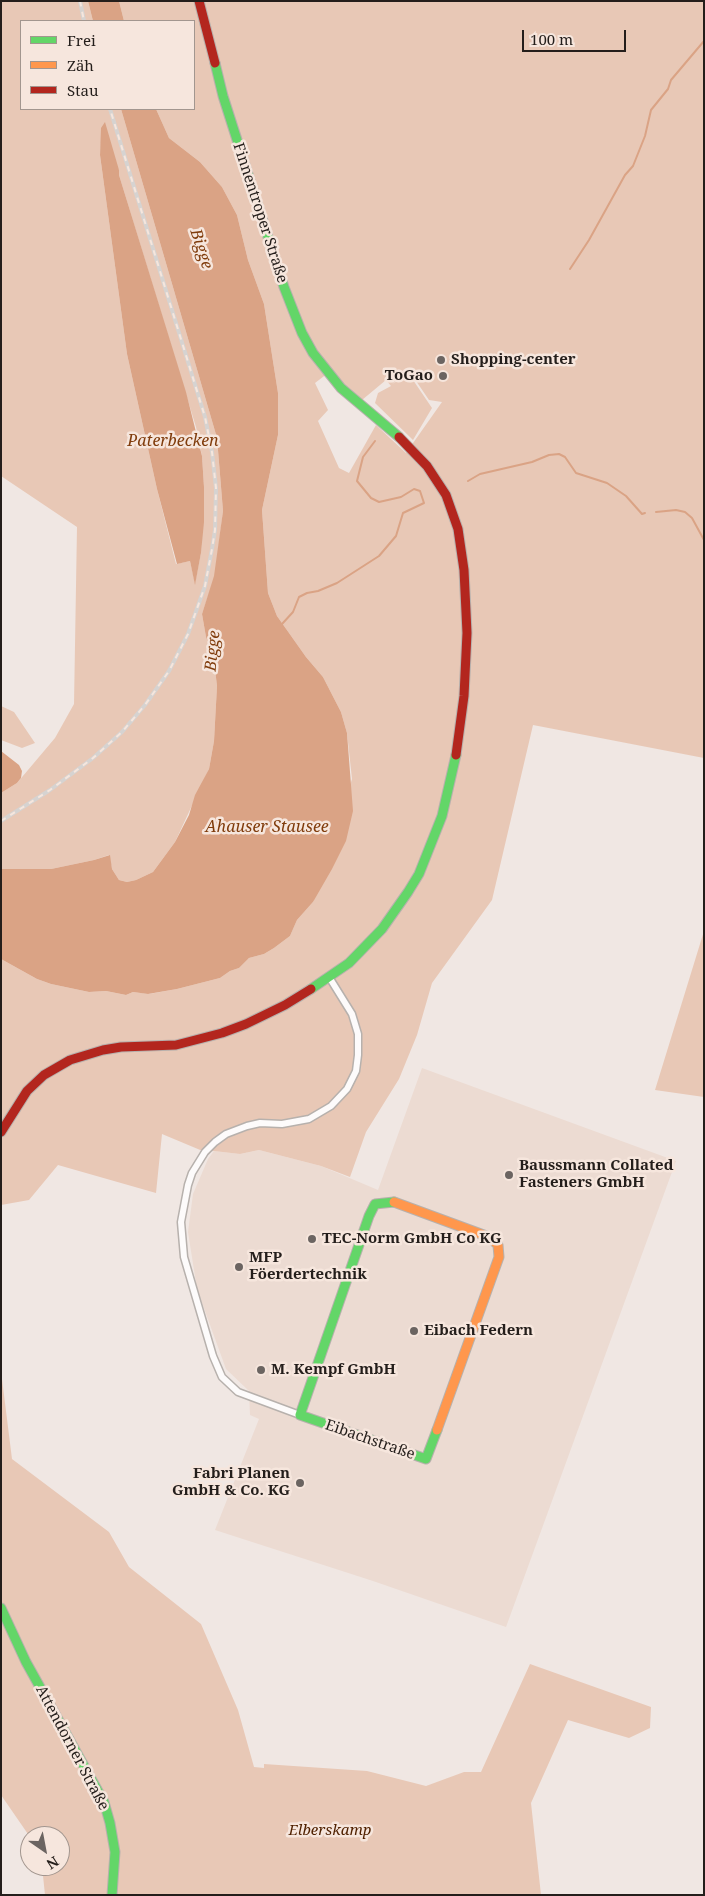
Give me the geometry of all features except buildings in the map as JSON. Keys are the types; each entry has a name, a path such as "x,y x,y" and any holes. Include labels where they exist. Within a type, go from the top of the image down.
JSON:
{"main road":[{"name":"Finnentroper Straße","path":"199,1 223,96 292,312 309,347 341,388 417,454 437,479 446,495 458,529 464,570 466,664 462,718 452,778 440,824 424,863 408,892 382,929 359,953 329,978"},
{"path":"1,1132 9,1116 27,1091 44,1075 70,1060 88,1053 111,1049 176,1044 212,1036 265,1015 329,978"},
{"name":"Eibachstraße","path":"394,1202 489,1237 498,1245 498,1257 426,1459 300,1415 350,1268 375,1204 394,1202"},
{"name":"Attendorner Straße","path":"1,1608 26,1662 104,1802 115,1852 112,1895"}],"street":[{"path":"300,1415 238,1392 222,1377 213,1356 184,1257 182,1222 184,1202 192,1173 205,1152 215,1142 226,1134 247,1126 260,1123 282,1124 309,1119 331,1106 347,1089 356,1071 358,1034 352,1014 329,978"}],"shaded area":[{"path":"422,1068 676,1161 506,1627 373,1581 215,1530 259,1419 250,1415 249,1391 226,1369 197,1289 188,1232 193,1194 208,1159 214,1151 240,1154 259,1150 321,1166 378,1190"}],"green space":[{"path":"1,1 88,1 93,20 20,20 20,110 121,110 217,438 223,511 215,576 202,614 206,637 214,661 217,686 214,741 209,769 175,842 153,872 127,882 119,880 112,869 109,855 51,869 1,869 1,793 17,783 55,738 74,704 77,527 1,476","holes":["101,143 119,170 196,427 202,456 204,487 201,553 195,583 190,561 176,564 127,354 100,155"]},
{"path":"119,1 704,1 704,758 533,725 492,900 432,983 417,1035 399,1079 366,1132 350,1177 321,1166 259,1150 240,1154 214,1151 205,1152 162,1134 156,1193 58,1165 29,1200 1,1205 1,959 37,979 89,992 106,991 126,995 133,992 149,994 220,978 230,971 239,968 249,958 264,954 290,936 297,920 313,902 352,779 347,733 341,712 323,677 306,657 277,616 268,593 262,510 278,435 278,393 264,304 248,260 237,215 222,187 200,162 169,138 156,110 195,110 195,20 124,20","holes":["332,370 344,385 362,400 386,380 391,386 378,393 375,403 413,440 432,408 411,377 405,377 392,384 405,375 412,375 429,400 442,402 406,453 376,425 349,473 339,468 318,421 328,410 315,383"]},
{"path":"1,706 14,712 35,743 22,748 1,740"},
{"path":"704,931 704,1097 655,1090"},
{"name":"Elberskamp","path":"1,1371 12,1459 109,1532 129,1567 201,1624 238,1710 254,1767 264,1768 264,1764 367,1771 426,1786 464,1772 481,1772 530,1664 651,1707 650,1728 629,1738 568,1720 531,1803 541,1895 45,1895 43,1876 70,1876 70,1826 22,1826 1,1795"}],"water":[{"path":"88,1 119,1 124,20 93,20"},
{"name":"Ahauser Stausee","path":"121,110 156,110 169,138 200,162 222,187 237,215 248,260 264,304 278,393 278,435 262,510 268,593 277,616 306,657 323,677 341,712 347,733 353,811 346,841 313,902 297,920 290,936 264,954 249,958 239,968 230,971 220,978 148,994 133,992 126,995 106,991 89,992 51,984 37,979 1,959 1,869 51,869 110,855 112,869 119,880 127,882 136,880 153,872 175,842 189,815 195,795 209,769 214,741 217,686 214,661 206,637 202,614 214,576 223,511 217,438"},
{"name":"Paterbecken","path":"105,122 119,175 186,392 202,456 204,522 195,585 190,561 177,564 157,489 127,354 100,155 101,128"},
{"path":"1,751 19,765 22,771 21,778 17,783 1,793"}],"waterway":[{"path":"570,269 589,240 625,175 633,166 645,136 651,110 668,89 671,80 704,41"},
{"path":"282,624 293,612 299,597 337,583 379,556 396,536 403,513 424,503 420,491 414,489 401,497 379,502 371,498 357,481 363,457 375,441"},
{"path":"468,481 480,474 559,454 565,457 576,473 607,483 626,496 642,514 645,513"},
{"path":"656,512 676,510 685,512 692,518 704,540"}],"railway":[{"path":"80,1 84,20"},
{"path":"1,821 50,790 93,758 122,732 145,705 169,671 188,634 205,586 215,530 216,488 212,452 205,417 110,110"}],"traffic: fast":[{"path":"215,63 223,96 284,287 302,333 313,353 341,388 399,437"},
{"path":"311,989 349,963 382,929 408,892 419,874 442,816 456,755"},
{"path":"394,1202 375,1204 369,1216 300,1415 426,1459 437,1430"},
{"path":"1,1608 26,1662 104,1802 115,1852 112,1895"}],"traffic: slow":[{"path":"394,1202 489,1237 498,1245 499,1257 437,1430"}],"traffic: jam":[{"path":"199,1 215,63"},
{"path":"399,437 427,466 446,495 458,529 464,570 467,633 464,696 456,755"},
{"path":"1,1132 27,1091 44,1075 70,1060 103,1050 121,1047 176,1045 222,1033 246,1024 285,1005 311,989"}],"place":[{"name":"Shopping-center","path":"441,360"},
{"name":"ToGao","path":"443,376"},
{"name":"Baussmann Collated Fasteners GmbH","path":"509,1175"},
{"name":"TEC-Norm GmbH Co KG","path":"312,1239"},
{"name":"MFP Föerdertechnik","path":"239,1267"},
{"name":"Eibach Federn","path":"414,1331"},
{"name":"M. Kempf GmbH","path":"261,1370"},
{"name":"Fabri Planen GmbH & Co. KG","path":"300,1483"}],"water label":[{"name":"Bigge","path":"201,249"},
{"name":"Bigge","path":"213,651"}]}
